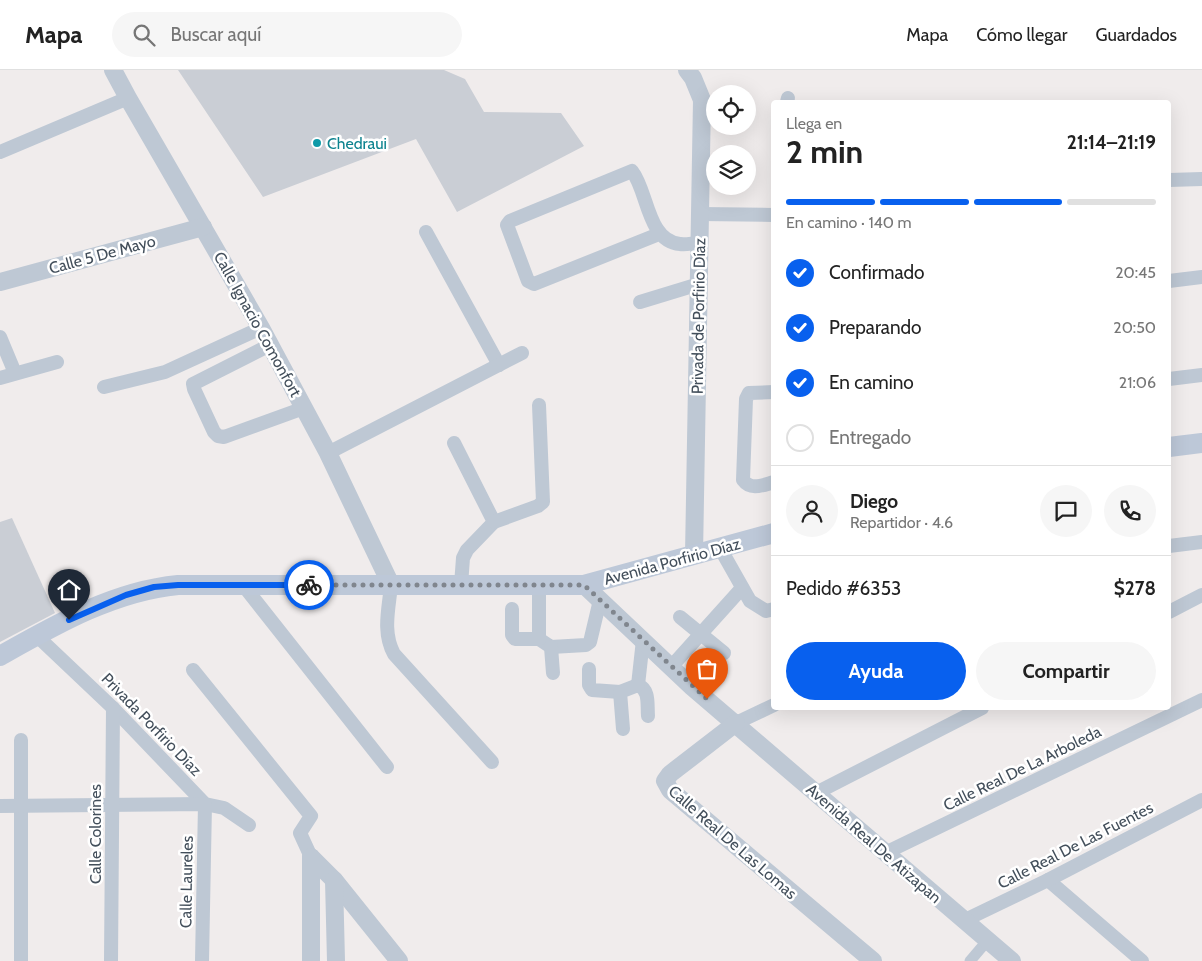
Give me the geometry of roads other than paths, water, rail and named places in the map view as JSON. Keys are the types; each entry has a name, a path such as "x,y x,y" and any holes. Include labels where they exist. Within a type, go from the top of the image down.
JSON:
{"main road":[{"path":"1171,447 1202,443"},
{"name":"Avenida Porfirio Díaz","path":"0,656 101,605 154,587 178,585 584,585 771,534"}],"street":[{"name":"Calle Ignacio Comonfort","path":"113,70 261,328 328,453 391,585"},
{"name":"Privada de Porfirio Díaz","path":"686,73 702,100 694,555"},
{"path":"0,152 128,98"},
{"path":"659,234 534,284 528,281 507,225 510,221 629,171 634,172 659,234 680,244 700,242"},
{"path":"1171,180 1202,179"},
{"path":"700,214 771,216"},
{"name":"Calle 5 De Mayo","path":"0,282 203,226"},
{"path":"426,232 499,365"},
{"path":"1171,281 1202,277"},
{"path":"640,302 699,284"},
{"path":"104,387 165,372 261,328"},
{"path":"0,337 15,373"},
{"path":"270,345 193,384 214,432 218,436 224,437 304,408"},
{"path":"328,453 522,353"},
{"path":"0,378 57,362"},
{"path":"1171,379 1202,375"},
{"path":"771,392 750,393 746,399 743,480 747,486 752,487 771,483"},
{"path":"461,585 463,558 467,550 494,522 538,506 543,502 539,405"},
{"path":"454,443 494,522"},
{"path":"1171,546 1202,542"},
{"path":"720,548 750,601 766,611 771,610"},
{"path":"243,585 388,767"},
{"path":"391,585 386,634 394,654 492,762"},
{"path":"539,639 540,585"},
{"path":"512,609 512,635 515,639 539,639 551,647 586,645 590,642 600,600 584,585"},
{"path":"671,667 742,588"},
{"path":"1171,611 1202,595"},
{"name":"Avenida Real De Atizapan","path":"600,600 671,667 885,854 1012,961"},
{"path":"680,617 724,653"},
{"name":"Privada Porfirio Díaz","path":"37,636 113,708 205,804 224,808 249,825"},
{"path":"638,685 643,640"},
{"path":"551,647 553,673"},
{"path":"589,669 589,685 592,690 620,692 638,685 643,687 646,692 648,716"},
{"path":"193,670 311,816 300,833 311,857 334,880 399,961"},
{"path":"620,692 623,729"},
{"name":"Calle Real De La Arboleda","path":"885,854 1202,700"},
{"path":"736,723 771,706"},
{"name":"Calle Colorines","path":"111,961 113,708"},
{"path":"816,793 978,710"},
{"name":"Calle Real De Las Lomas","path":"736,723 670,774 665,781 670,790 873,961"},
{"path":"21,740 21,961"},
{"name":"Calle Real De Las Fuentes","path":"963,920 1048,880 1202,800"},
{"path":"0,806 205,804"},
{"name":"Calle Laureles","path":"202,961 205,804"},
{"path":"311,857 311,961"},
{"path":"334,880 336,961"},
{"path":"1048,880 1142,961"},
{"path":"970,961 987,940"}],"place":[{"name":"Chedraui","path":"317,143"}]}
